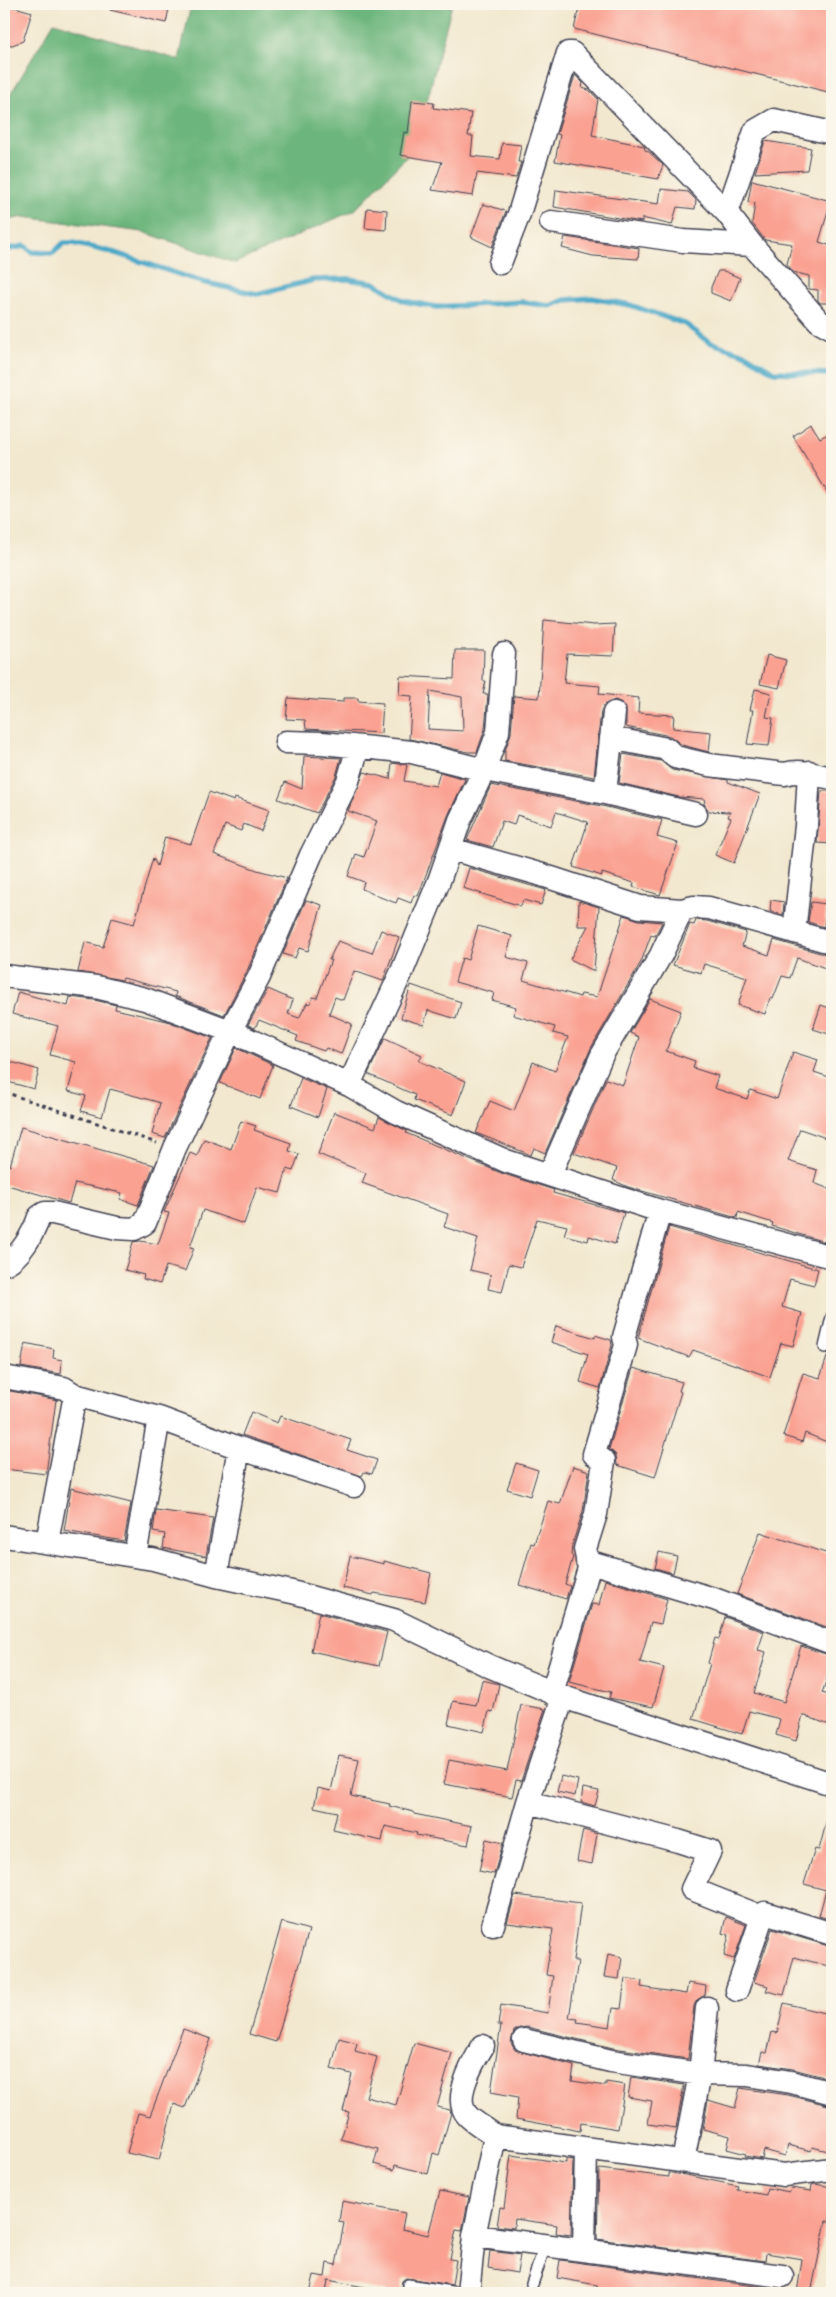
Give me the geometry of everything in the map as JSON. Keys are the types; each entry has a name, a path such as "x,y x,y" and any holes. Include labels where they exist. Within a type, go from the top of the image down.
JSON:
{"street":[{"path":"500,263 519,214 568,53 572,53 727,213 752,245 819,321 832,328"},
{"path":"727,213 754,131 774,120 832,133"},
{"path":"551,222 683,241 752,245"},
{"path":"349,1085 403,969 460,820 484,770 498,732 504,654"},
{"path":"605,792 614,713"},
{"path":"611,738 667,750 675,757 709,765 785,774 809,772 832,778"},
{"path":"286,742 322,742 412,752 484,770 605,792 696,814"},
{"path":"4,1264 11,1261 20,1250 36,1227 39,1216 45,1213 54,1213 117,1228 139,1227 150,1216 174,1148 230,1031 259,976 311,855 348,781 358,747"},
{"path":"794,932 806,826 809,772"},
{"path":"450,849 539,874 640,907 682,910 694,907 709,908 832,941"},
{"path":"550,1174 602,1055 662,954 682,910"},
{"path":"4,976 96,987 145,999 230,1031 349,1085 396,1112 506,1160 660,1210 832,1257"},
{"path":"493,1925 558,1695 588,1568 585,1549 596,1514 604,1461 594,1454 626,1345 624,1337 660,1210"},
{"path":"4,1377 64,1388 75,1394 159,1418 239,1448 354,1486"},
{"path":"47,1542 75,1394"},
{"path":"135,1556 159,1418"},
{"path":"216,1576 239,1448"},
{"path":"4,1536 135,1556 292,1592 394,1620 488,1666 558,1695 832,1784"},
{"path":"587,1561 714,1599 832,1643"},
{"path":"528,1802 678,1840 710,1851 692,1889 762,1917"},
{"path":"737,1990 762,1917 765,1914 832,1934"},
{"path":"684,2161 700,2074 707,2008"},
{"path":"524,2040 611,2061 700,2074 756,2077 791,2082 832,2092"},
{"path":"483,2046 473,2062 463,2087 462,2102 466,2114 495,2136 586,2150 784,2175 832,2169"},
{"path":"468,2293 474,2236 495,2136"},
{"path":"584,2249 586,2150"},
{"path":"474,2236 782,2276"}],"lane":[{"path":"825,1347 832,1317"},
{"path":"532,2284 545,2246"},
{"path":"408,2285 458,2293"}],"path":[{"path":"4,1092 174,1148"}],"green space":[{"path":"188,4 452,4 415,148 355,210 235,263 143,232 23,217 4,221 4,94 10,95 54,22 179,60 190,9"}],"building":[{"path":"4,4 32,12 23,41 4,48"},
{"path":"111,4 170,4 166,23 110,10"},
{"path":"580,4 832,4 832,93 574,29"},
{"path":"575,75 583,83 582,88 589,90 598,99 592,135 644,146 645,150 663,165 658,179 555,161 560,135 557,134"},
{"path":"412,101 434,103 433,108 471,113 468,136 473,136 471,156 500,159 502,143 521,145 518,162 521,162 516,178 477,173 473,196 432,190 442,162 400,155 404,132 408,133"},
{"path":"765,141 811,148 807,170 755,173"},
{"path":"752,180 831,201 819,242 832,246 832,303 820,303 818,300 818,290 809,289 809,276 793,272 787,264 792,244 765,240 752,223 755,203 748,202"},
{"path":"661,189 688,192 696,200 695,209 677,207 672,225 642,218 642,222 554,207 556,190 659,204"},
{"path":"483,204 506,211 492,247 471,237"},
{"path":"367,208 387,210 386,230 365,228"},
{"path":"565,237 639,248 638,259 593,256 562,248"},
{"path":"718,271 724,271 740,278 731,301 711,293 711,287"},
{"path":"811,424 820,438 832,432 832,500 793,436"},
{"path":"544,620 594,625 615,624 613,656 567,654 564,683 600,686 599,694 639,698 638,713 674,715 673,728 711,732 709,752 682,745 670,736 626,727 626,708 622,703 615,700 604,705 601,711 594,777 505,761 505,751 511,733 514,696 539,698"},
{"path":"455,650 484,650 483,681 486,681 483,694 488,694 485,729 477,752 468,752 409,739 412,696 399,695 400,676 454,679","holes":["430,691 462,697 463,731 428,729"]},
{"path":"767,655 786,660 779,688 760,684"},
{"path":"755,689 771,693 766,717 773,718 769,746 747,744 753,710 750,710"},
{"path":"288,698 343,702 343,698 358,698 358,701 383,703 381,733 306,729 305,720 286,719"},
{"path":"623,754 661,761 672,770 728,780 728,782 760,794 734,863 715,855 731,818 728,817 730,812 709,811 704,804 705,799 679,797 619,783"},
{"path":"304,756 341,758 336,776 317,813 278,799 285,782 302,789"},
{"path":"392,763 407,765 404,781 436,786 440,772 465,779 448,816 418,896 414,895 411,903 398,898 396,903 380,897 362,889 364,882 348,876 356,854 364,857 377,821 348,811 364,772 390,779"},
{"path":"491,785 602,806 662,820 657,837 678,843 660,895 633,887 634,883 602,873 602,876 573,867 588,822 556,812 551,826 517,815 514,825 502,821 493,847 467,840"},
{"path":"821,791 832,791 832,844 817,843"},
{"path":"209,792 234,801 235,798 269,810 261,831 244,824 241,831 225,825 214,854 257,870 287,878 247,971 224,1015 175,996 176,992 123,978 122,980 78,972 85,942 103,947 112,918 134,924 153,858 157,866 165,837 191,844"},
{"path":"469,868 546,890 541,905 523,900 521,906 463,888"},
{"path":"306,900 322,905 308,951 299,948 295,958 283,954"},
{"path":"771,900 784,902 783,915 770,911"},
{"path":"579,901 599,907 594,971 570,959 588,926 578,926"},
{"path":"811,902 827,904 824,927 808,922"},
{"path":"624,915 639,920 662,922 655,936 651,935 641,962 591,1048 545,1153 534,1148 531,1155 476,1133 490,1101 514,1111 533,1062 555,1071 568,1037 553,1033 555,1027 513,1015 516,1007 492,1000 494,993 455,982 462,958 468,960 478,926 512,936 506,957 528,963 523,980 580,997 581,994 597,997"},
{"path":"696,920 707,921 746,932 742,946 769,955 774,940 820,953 832,954 832,957 828,969 797,958 790,978 782,976 773,999 770,998 765,1014 738,1005 747,977 704,964 701,973 673,965 690,924 694,925"},
{"path":"381,930 399,937 383,981 354,971 343,1000 335,997 329,1014 352,1024 341,1054 326,1048 324,1051 296,1041 298,1036 259,1020 255,1028 248,1025 268,989 293,1000 288,1014 299,1018 307,1003 310,1004 313,997 317,998 331,960 329,960 338,941 372,953"},
{"path":"411,985 461,1002 456,1019 428,1010 424,1025 401,1018"},
{"path":"18,992 68,1006 70,997 116,1005 115,1009 167,1021 212,1038 165,1138 152,1134 160,1103 154,1101 110,1089 102,1117 81,1111 86,1096 68,1091 76,1062 50,1055 58,1026 12,1014"},
{"path":"650,999 681,1011 666,1051 695,1061 693,1068 718,1076 714,1088 747,1099 750,1090 777,1099 793,1052 818,1060 814,1072 832,1078 832,1140 800,1129 788,1161 817,1170 814,1183 832,1190 832,1238 826,1236 825,1242 772,1226 773,1223 738,1212 737,1218 628,1187 613,1180 617,1168 574,1153 606,1079 623,1085 639,1037 630,1033"},
{"path":"821,1005 832,1009 832,1035 813,1029"},
{"path":"385,1038 422,1055 419,1061 466,1081 453,1115 414,1100 415,1095 368,1074"},
{"path":"236,1048 273,1065 260,1099 220,1083"},
{"path":"4,1060 39,1070 34,1089 4,1081"},
{"path":"301,1078 327,1089 318,1117 291,1106"},
{"path":"334,1112 375,1128 379,1117 407,1131 406,1133 501,1173 554,1190 553,1193 624,1213 615,1244 589,1236 588,1241 564,1235 567,1226 537,1219 521,1267 509,1264 502,1292 488,1289 491,1275 470,1270 478,1238 444,1227 448,1214 362,1183 366,1173 318,1154"},
{"path":"241,1121 256,1126 254,1130 291,1143 289,1151 299,1154 293,1171 287,1169 280,1193 257,1187 244,1224 203,1210 190,1247 194,1248 185,1271 166,1266 160,1284 143,1279 144,1275 125,1270 133,1242 140,1241 158,1244 169,1213 164,1212 190,1153 197,1156 204,1139 231,1149"},
{"path":"21,1127 154,1165 138,1205 120,1199 122,1193 75,1183 69,1203 4,1184 4,1164 10,1166"},
{"path":"669,1227 818,1269 814,1285 790,1279 782,1307 802,1313 793,1346 781,1343 770,1377 693,1350 689,1357 638,1338"},
{"path":"556,1326 595,1338 595,1335 611,1340 612,1345 600,1388 580,1382 588,1354 551,1342"},
{"path":"25,1343 54,1349 53,1358 62,1360 61,1374 21,1367"},
{"path":"832,1349 832,1444 805,1433 802,1442 783,1436 803,1373 820,1378 828,1354"},
{"path":"633,1368 682,1382 679,1391 681,1392 655,1477 617,1465 616,1455 609,1449"},
{"path":"5,1390 58,1400 56,1400 46,1474 4,1469"},
{"path":"251,1412 277,1423 280,1416 351,1440 347,1450 377,1460 372,1474 364,1472 362,1476 242,1435"},
{"path":"516,1463 538,1470 530,1496 507,1489"},
{"path":"573,1466 589,1471 583,1511 572,1545 571,1555 573,1557 565,1584 570,1586 566,1599 519,1585 531,1543 534,1544 548,1501 560,1504"},
{"path":"71,1488 131,1503 124,1541 64,1531"},
{"path":"156,1510 213,1518 206,1556 163,1548 165,1534 153,1532"},
{"path":"760,1532 832,1555 832,1629 737,1594"},
{"path":"659,1552 677,1556 673,1573 655,1568"},
{"path":"350,1556 384,1564 384,1561 431,1573 425,1602 374,1593 373,1595 343,1588"},
{"path":"605,1580 667,1599 661,1624 651,1622 640,1662 664,1668 653,1707 609,1698 611,1692 569,1682 592,1604 599,1605"},
{"path":"319,1613 387,1632 379,1666 311,1651"},
{"path":"725,1617 764,1632 758,1650 766,1652 754,1693 784,1702 801,1646 832,1656 832,1664 822,1693 832,1696 832,1726 803,1715 796,1741 776,1735 780,1719 749,1711 742,1734 693,1719 710,1664 708,1663 715,1638 719,1639"},
{"path":"482,1680 499,1684 493,1712 489,1711 484,1732 448,1724 453,1701 476,1705"},
{"path":"521,1705 545,1709 521,1781 516,1780 512,1797 444,1784 449,1760 507,1771"},
{"path":"339,1755 359,1759 351,1796 390,1804 389,1806 414,1812 414,1814 472,1826 468,1845 416,1835 417,1833 385,1826 382,1841 333,1830 337,1812 314,1807 318,1788 331,1791"},
{"path":"561,1776 578,1780 575,1796 557,1792"},
{"path":"583,1788 599,1791 595,1806 581,1802"},
{"path":"827,1819 832,1820 832,1870 828,1885 832,1886 832,1920 819,1916 826,1890 804,1884 815,1849 819,1850"},
{"path":"583,1830 597,1834 592,1864 577,1861"},
{"path":"486,1839 503,1843 494,1874 479,1871"},
{"path":"515,1895 581,1903 573,1961 578,1961 569,2018 578,2019 577,2022 610,2027 613,2008 621,2009 625,1978 642,1981 641,1987 686,1994 688,1983 706,1986 705,1995 697,2000 694,2006 688,2059 613,2048 527,2027 514,2031 511,2043 515,2050 574,2066 572,2081 606,2086 606,2082 625,2085 618,2129 581,2123 580,2131 516,2119 518,2097 491,2092 501,2025 498,2025 501,2005 548,2013 553,1976 546,1975 553,1929 507,1923"},
{"path":"726,1917 746,1925 734,1959 724,1956 729,1935 722,1933"},
{"path":"282,1922 309,1930 276,2042 249,2034"},
{"path":"772,1929 832,1947 832,1967 794,1957 784,1995 766,1991 768,1986 754,1982"},
{"path":"608,1954 622,1957 619,1979 604,1977"},
{"path":"784,2003 832,2015 832,2079 793,2069 759,2064 762,2052 767,2053 772,2032 777,2033"},
{"path":"183,2029 211,2039 185,2108 174,2104 159,2160 127,2153 138,2113 150,2116"},
{"path":"339,2038 357,2043 355,2051 377,2057 366,2097 396,2105 414,2043 452,2053 437,2107 450,2110 451,2113 439,2155 433,2153 428,2174 395,2165 394,2170 374,2164 378,2149 341,2139 349,2112 343,2111 352,2074 331,2069"},
{"path":"631,2077 684,2085 676,2128 648,2124 652,2101 628,2097"},
{"path":"740,2088 788,2095 832,2106 832,2152 812,2147 811,2151 788,2145 785,2156 764,2150 762,2159 745,2156 746,2154 727,2149 730,2136 703,2129 708,2100 735,2108"},
{"path":"511,2155 566,2163 566,2159 573,2160 571,2235 556,2233 557,2225 515,2219 514,2228 497,2226 500,2207 504,2208"},
{"path":"599,2169 669,2177 669,2173 686,2175 738,2186 737,2190 766,2195 767,2188 790,2192 791,2188 811,2191 812,2185 815,2184 832,2187 830,2221 826,2221 811,2293 797,2293 802,2259 766,2253 765,2261 597,2239"},
{"path":"440,2191 469,2197 462,2231 456,2230 450,2259 456,2260 452,2285 406,2278 402,2281 401,2288 412,2293 395,2293 328,2280 326,2293 310,2293 314,2275 325,2277 327,2263 336,2265 344,2223 339,2222 342,2201 405,2213 402,2229 428,2235"},
{"path":"490,2251 520,2255 517,2273 488,2268"},
{"path":"560,2260 762,2287 761,2293 596,2293 597,2285 557,2278"}],"waterway":[{"path":"4,250 25,246 32,252 53,253 64,243 73,243 115,253 202,282 257,294 314,280 348,279 374,283 404,301 436,307 521,302 550,306 565,300 592,298 630,305 685,324 709,342 745,354 774,372 832,374"}]}
